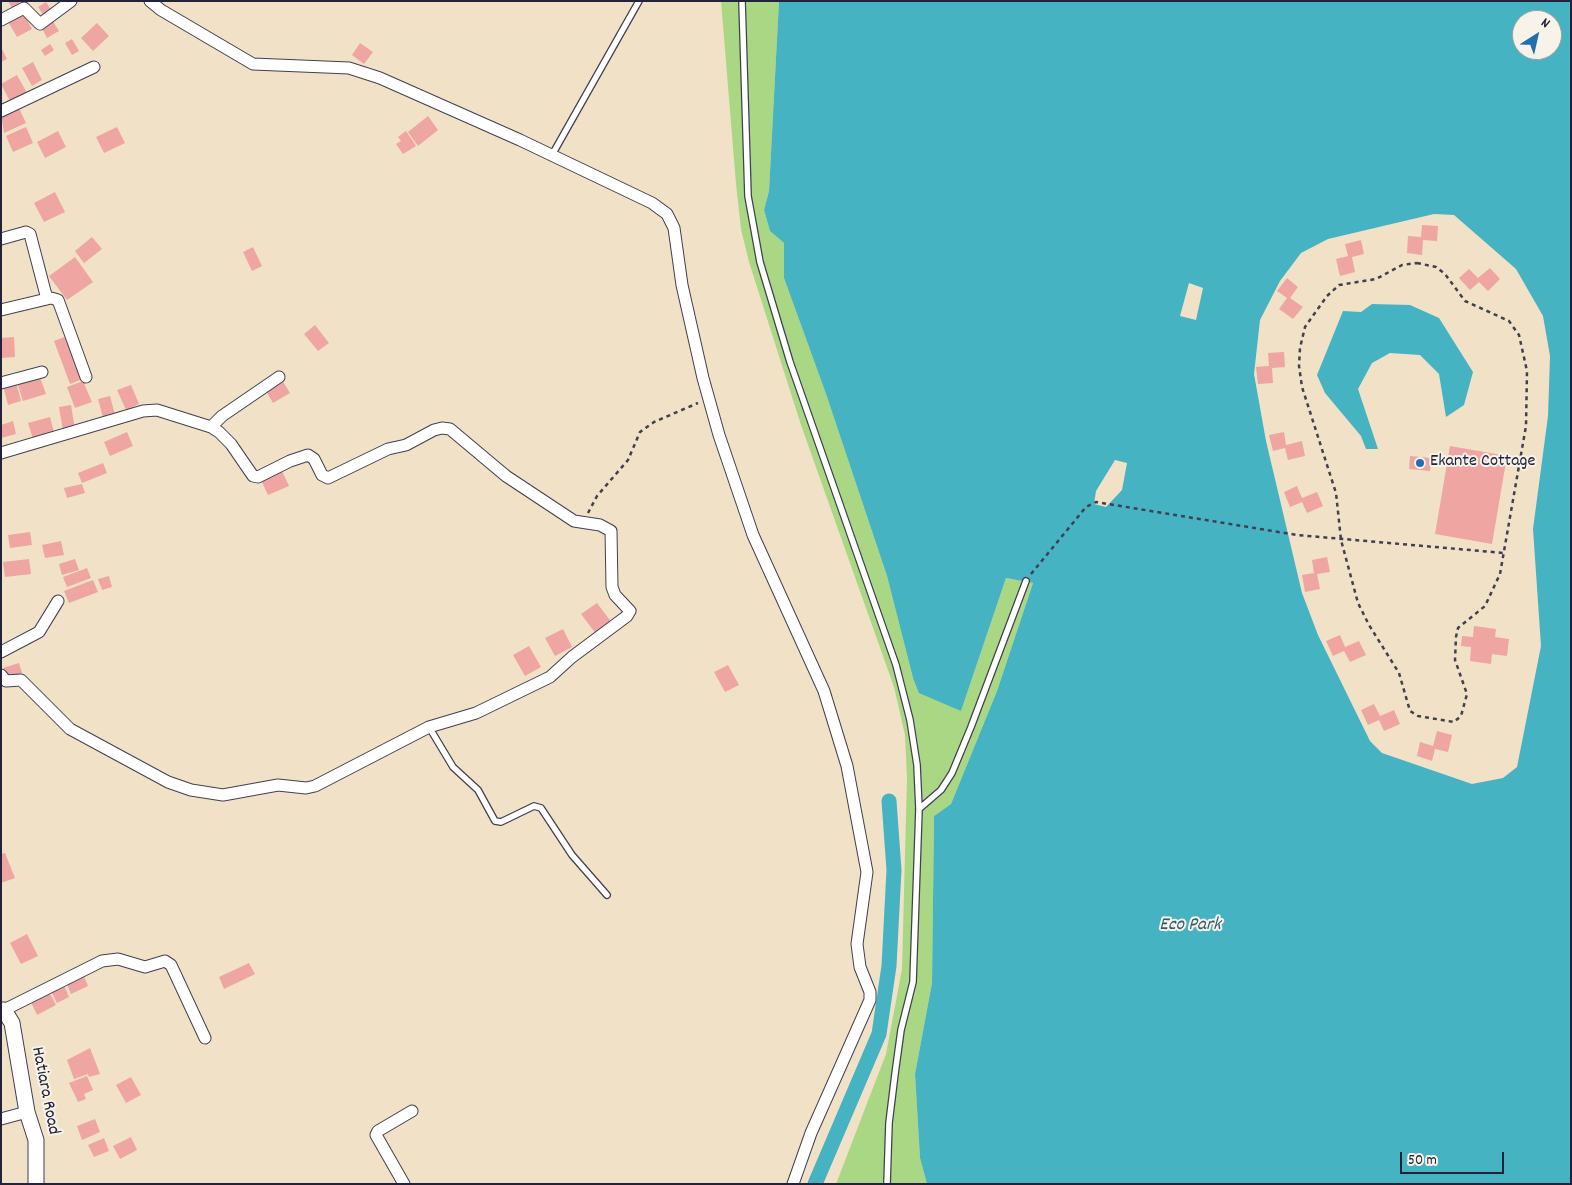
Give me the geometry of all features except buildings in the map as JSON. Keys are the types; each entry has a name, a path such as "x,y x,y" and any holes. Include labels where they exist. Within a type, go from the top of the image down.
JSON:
{"street":[{"path":"1,20 24,8 40,24 71,1"},
{"path":"150,1 161,10 253,64 348,68 380,78 552,155 652,203 667,214 674,228 682,285 708,398 753,535 824,691 847,766 867,872 857,944 858,961 870,992 870,1000 811,1133 793,1184"},
{"path":"1,111 94,67"},
{"path":"1,239 26,232 30,234 48,299"},
{"path":"1,310 48,299 55,299 61,303 86,377"},
{"path":"1,383 42,372"},
{"path":"211,427 222,416 279,377"},
{"path":"1,453 150,410 170,412 211,427 231,444 249,472 258,477 290,461 308,455 314,459 322,475 328,478 388,449 406,445 434,430 442,428 450,430 506,476 574,521 600,525 611,531 612,587 615,595 628,608 629,614 572,657 550,677 476,714 429,727 315,786 306,788 278,785 223,795 191,790 168,782 70,729 21,680 6,681 1,676"},
{"path":"1,652 39,632 58,601"},
{"path":"3,1010 102,961 118,959 145,967 165,962 171,965 205,1038"},
{"name":"Hatiara Road","path":"3,1010 12,1024 28,1112 36,1140 36,1184"},
{"path":"404,1184 376,1135 378,1131 412,1111"},
{"path":"1,1119 28,1112"}],"lane":[{"path":"552,155 639,1"},
{"path":"742,1 748,196 760,262 790,362 896,665 910,720 917,765 919,809 913,982 901,1030 895,1074 889,1123 887,1184"},
{"path":"919,809 941,790 952,773 1026,582"},
{"path":"429,727 453,768 478,790 494,821 501,822 534,806 541,808 572,855 607,895"}],"path":[{"path":"1418,263 1436,267 1445,274 1466,301 1509,321 1519,335 1527,371 1526,426 1504,553 1500,574 1485,606 1458,628 1455,660 1466,694 1462,716 1454,722 1418,716 1410,711 1399,673 1368,625 1358,603 1341,540 1336,493 1302,387 1300,348 1305,327 1327,296 1339,285 1376,279 1402,265 1418,263"},
{"path":"589,524 590,505 628,460 640,432 654,422 708,398"},
{"path":"1026,582 1092,502 1297,535 1504,553"}],"green space":[{"path":"721,1 779,1 769,191 764,210 770,231 784,243 784,278 826,394 887,576 913,678 961,711 1006,578 1033,583 997,691 951,804 934,816 932,983 915,1074 920,1158 927,1184 836,1184 886,1054 902,969 907,778 905,735 894,687 801,425 749,262 741,229 736,184"}],"water":[{"name":"Eco Park","path":"779,1 1571,1 1571,1184 927,1184 920,1158 915,1074 932,983 934,816 951,804 997,691 1033,583 1006,578 961,711 919,693 913,678 887,576 826,394 784,278 784,243 770,231 764,210 769,191","holes":["1434,214 1454,215 1516,269 1543,316 1550,356 1548,416 1533,529 1541,646 1517,767 1503,778 1472,784 1382,753 1370,741 1318,635 1302,593 1266,441 1254,374 1260,320 1280,281 1301,253 1328,239","1189,283 1203,288 1196,320 1180,316","1115,460 1127,463 1122,490 1106,507 1094,504 1096,491"]},
{"path":"1372,304 1410,305 1439,318 1473,372 1464,405 1446,417 1439,374 1420,355 1390,353 1372,363 1358,389 1378,449 1366,449 1361,436 1325,393 1317,375 1343,311 1361,312"}],"waterway":[{"path":"815,1184 879,1034 889,966 894,870 889,801"}],"place":[{"name":"Ekante Cottage","path":"1420,463"}]}
